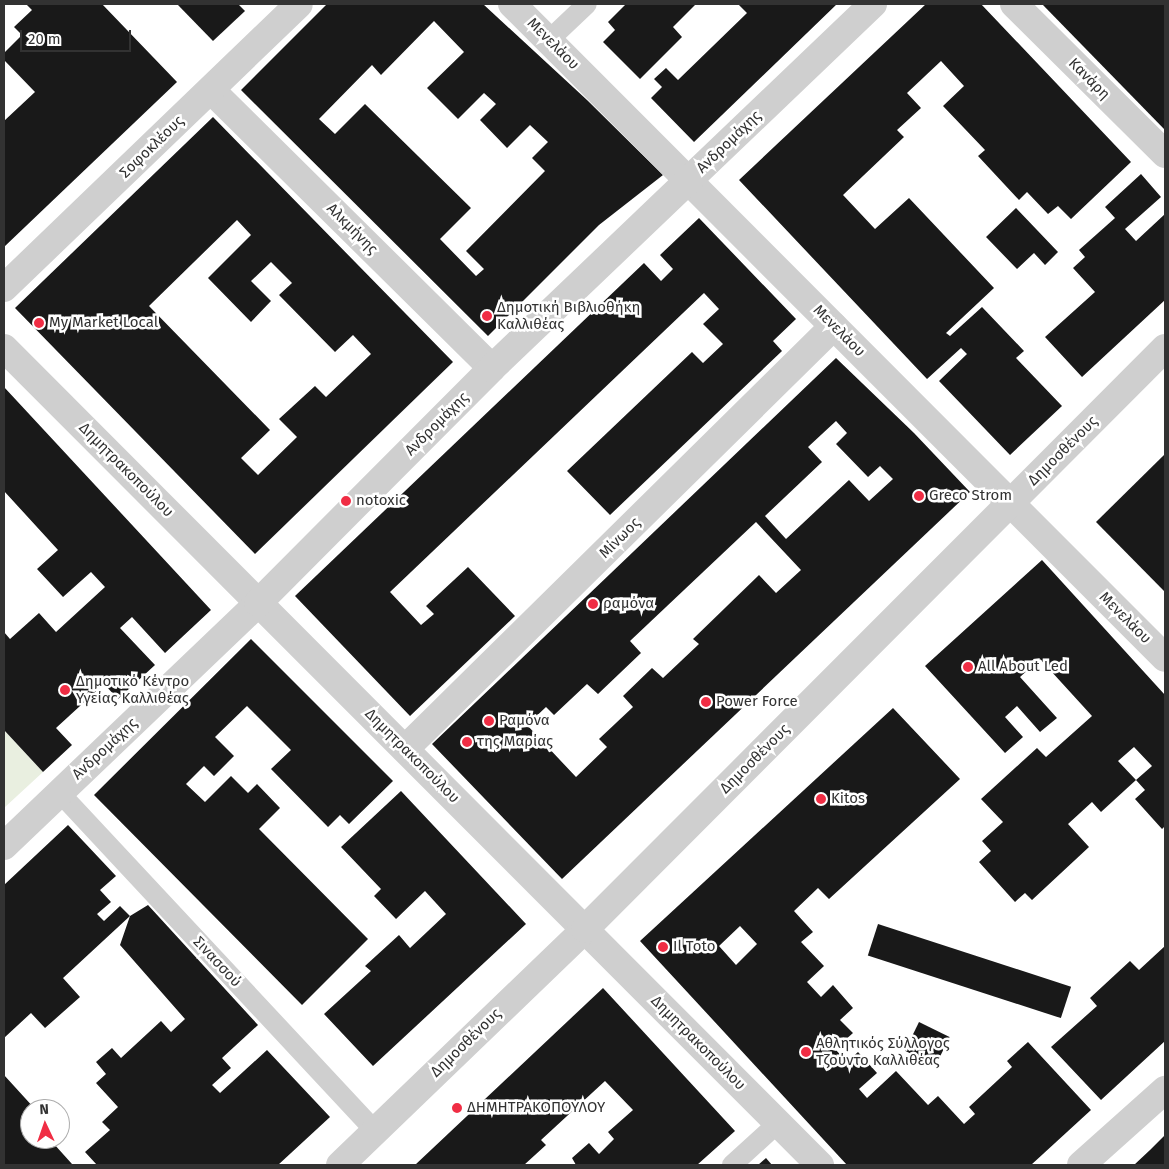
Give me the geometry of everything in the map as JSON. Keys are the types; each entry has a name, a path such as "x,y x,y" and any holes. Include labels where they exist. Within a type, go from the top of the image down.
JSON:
{"street":[{"name":"Σοφοκλέους","path":"4,288 299,4"},
{"name":"Μενελάου","path":"512,4 1165,658"},
{"name":"Ανδρομάχης","path":"4,846 258,603 492,368 873,4"},
{"name":"Κανάρη","path":"1014,4 1165,154"},
{"name":"Αλκμήνης","path":"211,90 492,368"},
{"name":"Μίνωος","path":"405,749 834,326"},
{"name":"Δημητρακοπούλου","path":"4,348 820,1165"},
{"name":"Δημοσθένους","path":"340,1165 585,929 1165,348"},
{"path":"1081,1165 1165,1090"}],"lane":[{"path":"549,40 587,4"},
{"name":"Σινασσού","path":"59,792 375,1131"},
{"path":"732,1165 778,1123"}],"green space":[{"path":"4,730 43,772 4,808"}],"building":[{"path":"26,4 102,4 177,82 4,247 4,121 35,92 4,60 4,53 22,35 14,27 32,10"},
{"path":"177,4 238,4 245,11 213,41"},
{"path":"327,4 483,4 587,100 663,175 599,225 488,336 241,90","holes":["434,21 464,52 427,88 458,119 484,93 496,104 480,120 507,148 530,125 548,142 532,158 545,171 466,251 484,269 476,276 440,239 471,208 365,104 335,134 319,119 372,65 381,75"]},
{"path":"626,4 696,4 673,27 682,37 640,79 603,42 615,30 608,22"},
{"path":"738,4 837,4 694,142 651,98 662,87 654,79 666,68 678,80 747,13"},
{"path":"926,4 981,4 1131,162 1071,219 1058,206 1048,214 1027,192 1019,200 978,156 985,150 943,106 964,86 941,61 907,93 921,108 897,130 904,137 843,195 875,229 909,198 994,288 946,333 950,336 982,307 1024,351 1016,358 1062,406 1010,455 939,381 967,354 961,348 927,379 739,180"},
{"path":"1042,4 1165,4 1165,130"},
{"path":"213,117 453,362 255,554 15,308","holes":["237,220 251,235 208,278 251,322 271,301 251,281 271,262 292,283 279,295 335,352 353,335 371,354 326,397 315,386 279,419 297,437 258,475 241,458 270,430 149,306"]},
{"path":"1141,174 1161,197 1125,229 1136,241 1165,214 1165,300 1082,377 1045,337 1095,292 1073,268 1085,257 1079,250 1115,218 1105,207"},
{"path":"1016,208 1058,252 1045,265 1034,253 1017,269 986,237"},
{"path":"699,218 796,319 773,341 782,351 610,515 567,471 692,352 703,363 723,344 703,324 719,309 704,293 390,592 421,625 434,614 426,606 468,567 515,616 410,716 295,596 644,263 661,281 673,269 660,255"},
{"path":"836,358 914,433 970,492 562,879 432,744","holes":["836,421 847,433 836,444 868,477 880,466 893,479 869,501 849,480 786,539 765,516 822,462 808,447","756,522 801,570 776,593 759,575 693,639 699,644 663,678 652,668 623,696 633,707 599,739 607,747 576,777 527,725 546,707 554,715 587,684 598,694 641,653 630,641"]},
{"path":"4,387 211,610 165,653 132,617 120,628 155,665 118,699 104,684 56,728 72,745 43,772 4,730 4,632 10,639 39,613 56,632 105,587 91,572 63,597 37,569 58,550 4,491"},
{"path":"1165,454 1165,592 1096,522"},
{"path":"1042,560 1165,695 1165,826 1162,829 1135,799 1145,790 1136,780 1101,812 1092,802 1068,824 1089,847 1032,900 1025,893 1015,902 979,862 991,851 982,841 1003,822 981,799 1037,748 1046,757 1092,716 1040,659 1020,677 1057,718 1040,732 1017,706 1005,717 1023,737 1005,753 925,666","holes":["1134,747 1152,766 1136,780 1118,761"]},
{"path":"251,639 393,781 349,824 340,815 328,827 271,769 291,750 247,706 215,737 234,756 214,776 204,766 186,784 205,802 231,776 248,793 257,784 280,808 259,829 368,939 302,1005 94,795"},
{"path":"893,708 960,779 829,899 818,888 794,911 813,932 801,942 824,966 807,982 821,997 833,985 853,1008 840,1020 853,1033 835,1049 847,1062 858,1052 877,1073 859,1089 867,1098 896,1071 928,1105 938,1096 964,1124 975,1114 969,1107 1012,1067 1007,1061 1028,1042 1091,1110 1031,1165 847,1165 640,941","holes":["740,926 757,944 736,965 719,946"]},
{"path":"401,791 526,924 373,1066 324,1014 371,971 365,966 399,935 410,948 446,914 425,891 396,919 374,896 381,889 341,847"},
{"path":"68,825 116,876 100,890 111,902 97,914 104,921 120,906 130,916 63,978 80,997 45,1028 31,1013 4,1038 4,885"},
{"path":"148,905 258,1025 222,1058 231,1068 212,1085 220,1093 267,1050 330,1117 278,1165 97,1165 85,1152 110,1130 102,1122 118,1107 96,1083 106,1074 96,1062 112,1048 121,1058 161,1021 171,1032 185,1019 120,945 130,916"},
{"path":"878,924 1071,987 1061,1018 868,955"},
{"path":"1165,946 1165,1041 1101,1100 1051,1047 1097,1006 1090,998 1130,961 1139,970"},
{"path":"603,988 735,1131 697,1165 576,1165 572,1158 589,1143 599,1154 614,1139 608,1132 633,1110 605,1081 541,1140 546,1145 524,1165 415,1165"},
{"path":"919,1022 950,1037 936,1066 905,1051"},
{"path":"4,1075 26,1099 20,1099 20,1149 58,1149 72,1164 4,1165"},
{"path":"1165,1135 1165,1165 1134,1165 1150,1150"},
{"path":"766,1158 772,1165 758,1165"}],"place":[{"name":"Δημοτική Βιβλιοθήκη Καλλιθέας","path":"487,316"},
{"name":"My Market Local","path":"39,323"},
{"name":"Greco Strom","path":"919,496"},
{"name":"notoxic","path":"346,501"},
{"name":"ραμόνα","path":"593,604"},
{"name":"All About Led","path":"968,667"},
{"name":"Δημοτικό Κέντρο Υγείας Καλλιθέας","path":"65,690"},
{"name":"Power Force","path":"706,702"},
{"name":"Ραμόνα","path":"489,721"},
{"name":"της Μαρίας","path":"467,742"},
{"name":"Kitos","path":"821,799"},
{"name":"Il Toto","path":"663,947"},
{"name":"Αθλητικός Σύλλογος Τζούντο Καλλιθέας","path":"806,1052"},
{"name":"ΔΗΜΗΤΡΑΚΟΠΟΥΛΟΥ","path":"457,1108"}]}
